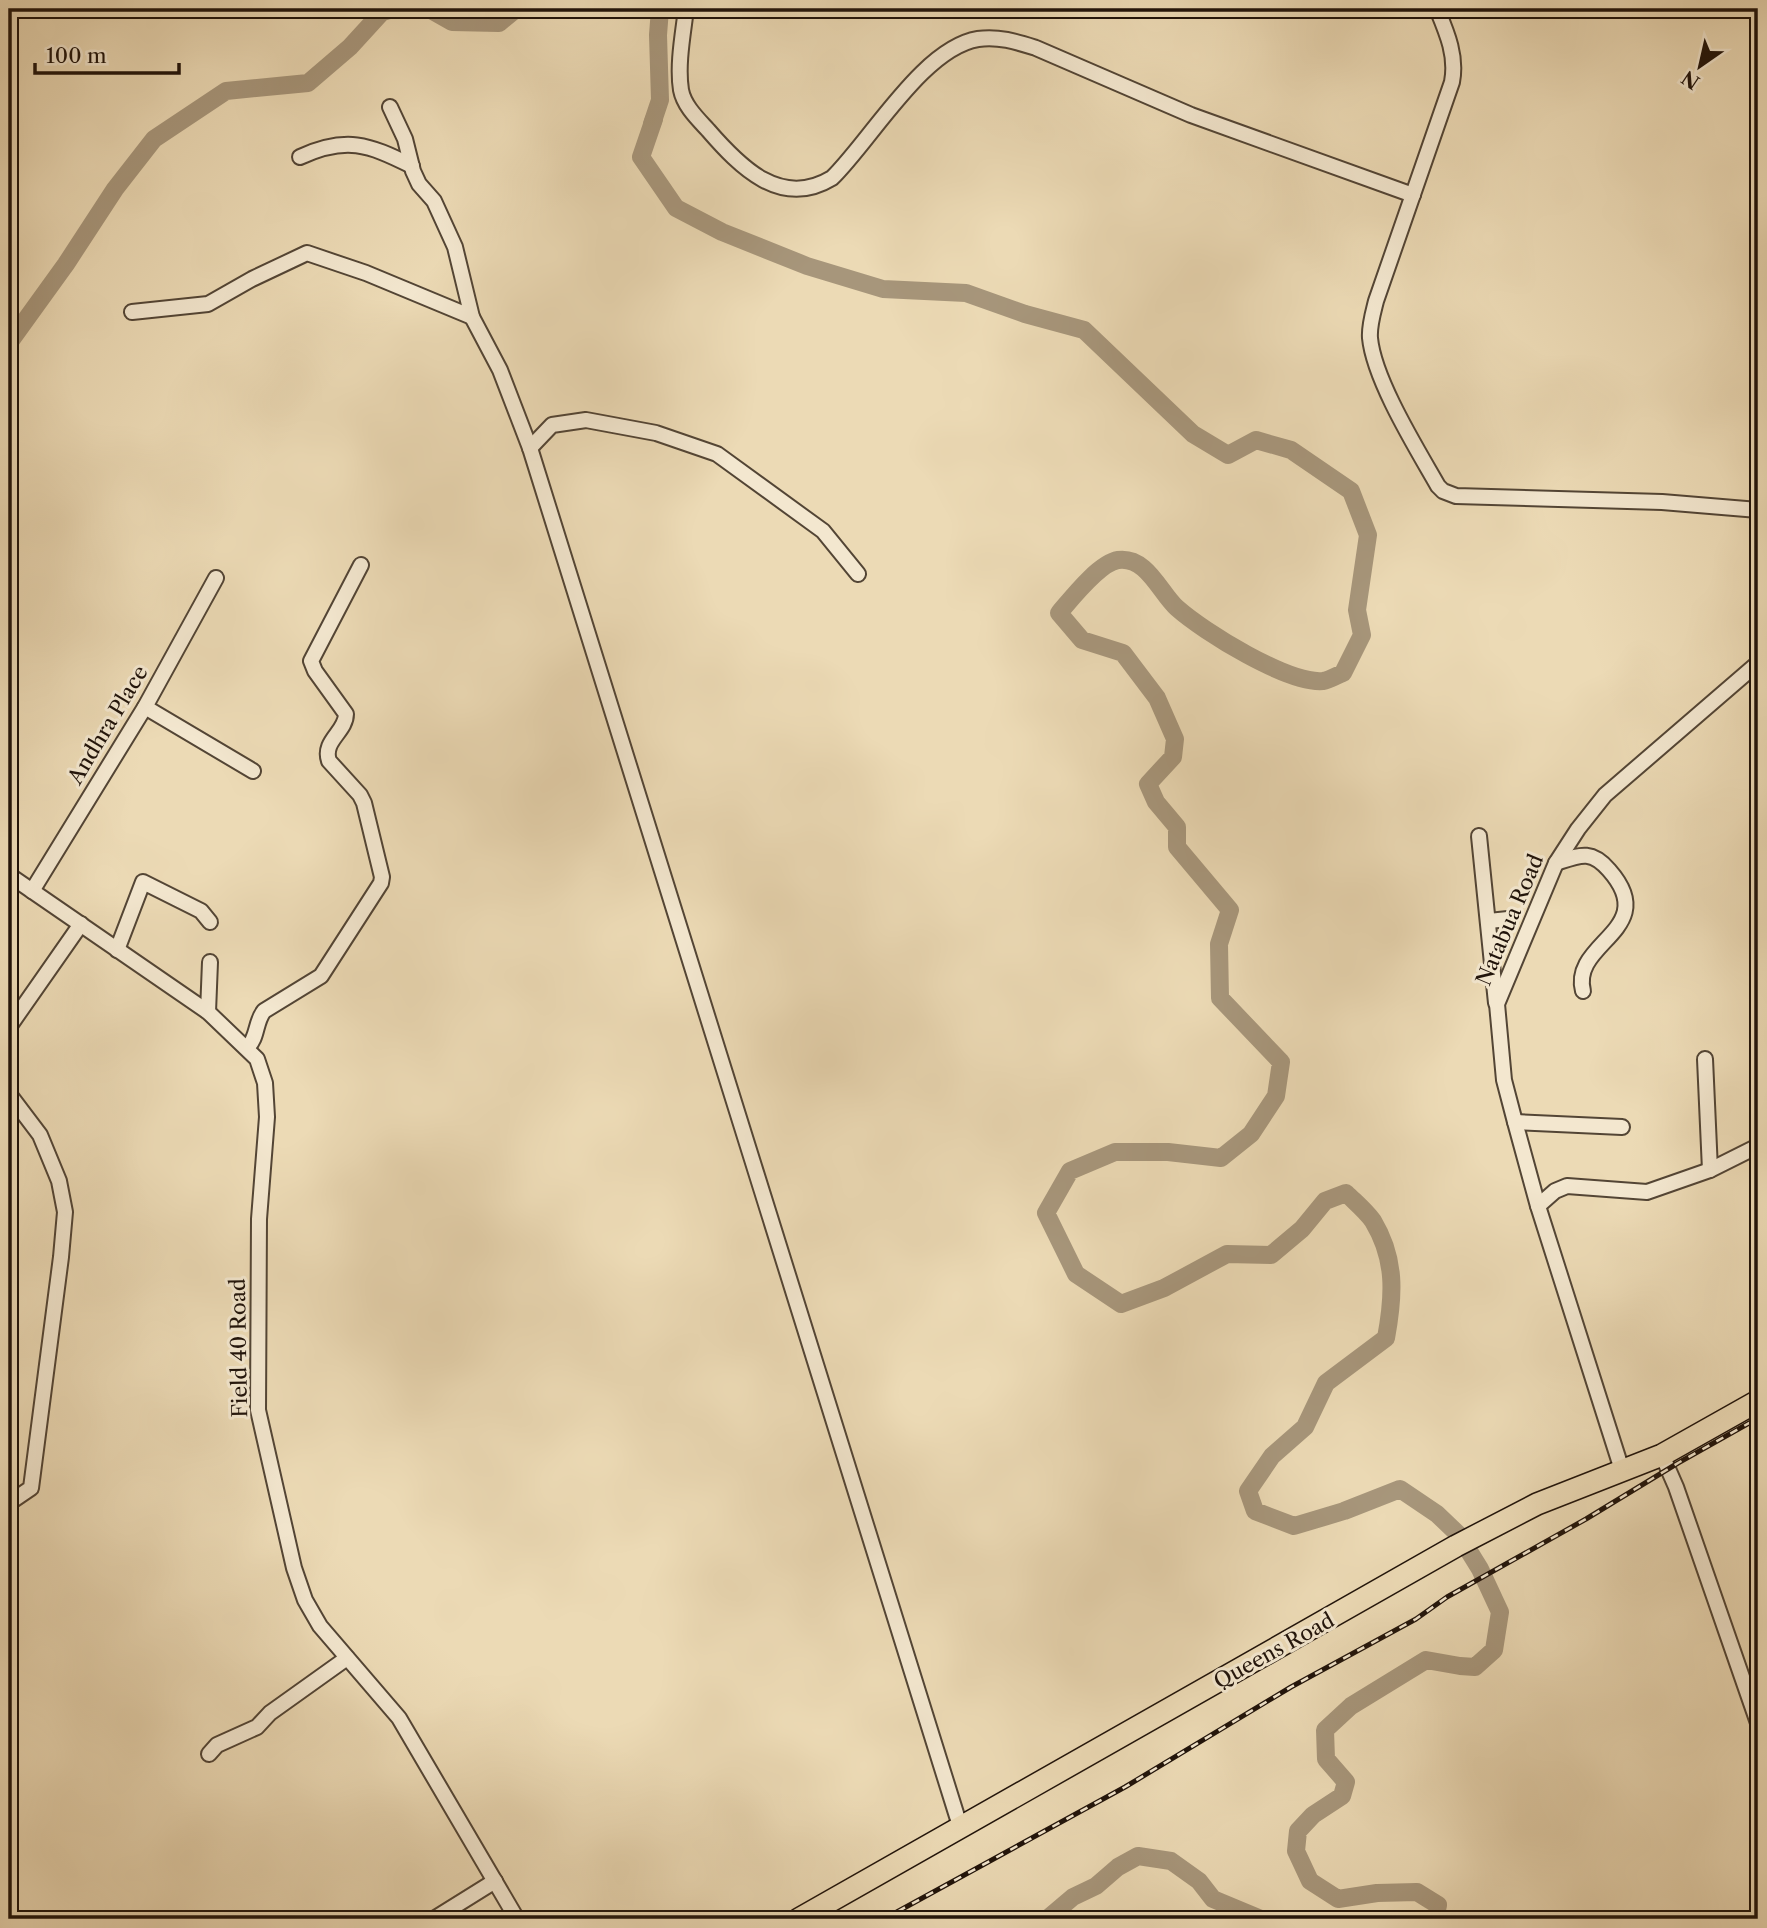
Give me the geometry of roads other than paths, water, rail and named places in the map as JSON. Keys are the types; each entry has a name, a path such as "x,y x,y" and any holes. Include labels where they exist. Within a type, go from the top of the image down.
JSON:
{"highway":[{"name":"Queens Road","path":"799,1919 1465,1542 1538,1504 1662,1455 1758,1401"}],"street":[{"path":"687,9 680,78 684,100 722,147 762,180 776,186 801,189 832,178 934,62 951,49 977,39 995,38 1036,48 1191,115 1413,195"},
{"path":"1437,9 1451,48 1454,72 1447,103 1376,301 1370,323 1370,339 1392,400 1417,449 1443,491 1456,496 1661,502 1758,510"},
{"path":"390,107 405,139 419,184 434,201 455,247 472,317 500,370 530,448 960,1826"},
{"path":"300,157 321,148 345,144 376,150 412,166"},
{"path":"132,312 208,304 307,253 366,272 472,317"},
{"path":"530,448 552,425 586,420 656,433 717,454 823,531 858,574"},
{"path":"247,1048 252,1043 259,1017 264,1011 321,976 381,883 382,877 364,803 327,755 330,743 344,724 346,714 315,671 311,661 361,565"},
{"name":"Andhra Place","path":"33,891 145,706 216,578"},
{"name":"Natabua Road","path":"1622,1470 1538,1206 1515,1122 1504,1080 1497,1004 1556,863 1578,830 1605,795 1758,663"},
{"path":"145,706 253,771"},
{"path":"1479,836 1497,1004"},
{"path":"1556,863 1582,854 1594,856 1611,871 1622,890 1627,907 1622,923 1603,942 1584,971 1583,991"},
{"name":"Field 40 Road","path":"9,875 208,1012 257,1059 265,1083 267,1117 259,1219 258,1410 294,1568 305,1600 320,1626 399,1718 517,1919"},
{"path":"117,950 143,882 201,911 210,922"},
{"path":"1489,921 1508,919"},
{"path":"9,1027 81,924"},
{"path":"208,1012 211,962"},
{"path":"1706,1059 1710,1170"},
{"path":"9,1094 40,1135 60,1181 65,1212 31,1488 9,1503"},
{"path":"1515,1122 1622,1127"},
{"path":"1538,1206 1555,1191 1567,1186 1647,1192 1710,1170 1758,1146"},
{"path":"1662,1455 1676,1487 1758,1723"},
{"path":"209,1754 217,1745 257,1727 270,1713 347,1658"},
{"path":"434,1919 495,1881"}],"waterway":[{"path":"9,343 66,264 115,189 154,139 226,91 308,83 350,47 382,12 393,9"},
{"path":"429,9 452,22 499,23 516,9"},
{"path":"652,124 660,100 660,9"},
{"path":"654,119 641,157 676,208 722,232 807,266 883,289 966,293 1025,314 1084,330 1193,434 1228,455 1256,440 1291,450 1351,491 1368,535 1357,610 1362,635 1343,673 1331,679 1308,680 1247,655 1177,608 1145,569 1128,560 1118,560 1102,568 1059,613 1082,640 1123,653 1157,698 1175,739 1173,757 1148,784 1156,802 1177,827 1177,847 1230,910 1219,944 1220,998 1281,1062 1276,1096 1251,1134 1221,1158 1168,1152 1115,1152 1070,1171 1046,1213 1076,1274 1121,1304 1164,1288 1227,1254 1271,1255 1302,1229 1325,1201 1346,1193 1373,1221 1386,1249 1391,1278 1391,1307 1386,1338 1326,1383 1305,1427 1272,1456 1248,1491 1255,1511 1294,1526 1344,1511 1400,1489 1437,1514 1459,1535 1480,1569 1500,1612 1494,1650 1475,1667 1426,1660 1351,1706 1325,1730 1326,1759 1346,1782 1342,1796 1313,1815 1298,1831 1296,1851 1310,1881 1338,1899 1377,1893 1417,1892 1438,1905 1435,1919"},
{"path":"1047,1919 1073,1897 1096,1886 1118,1867 1138,1856 1171,1861 1199,1881 1213,1899 1261,1919"}],"railway":[{"path":"884,1919 1125,1787 1291,1687 1416,1619 1447,1597 1758,1418"}]}
